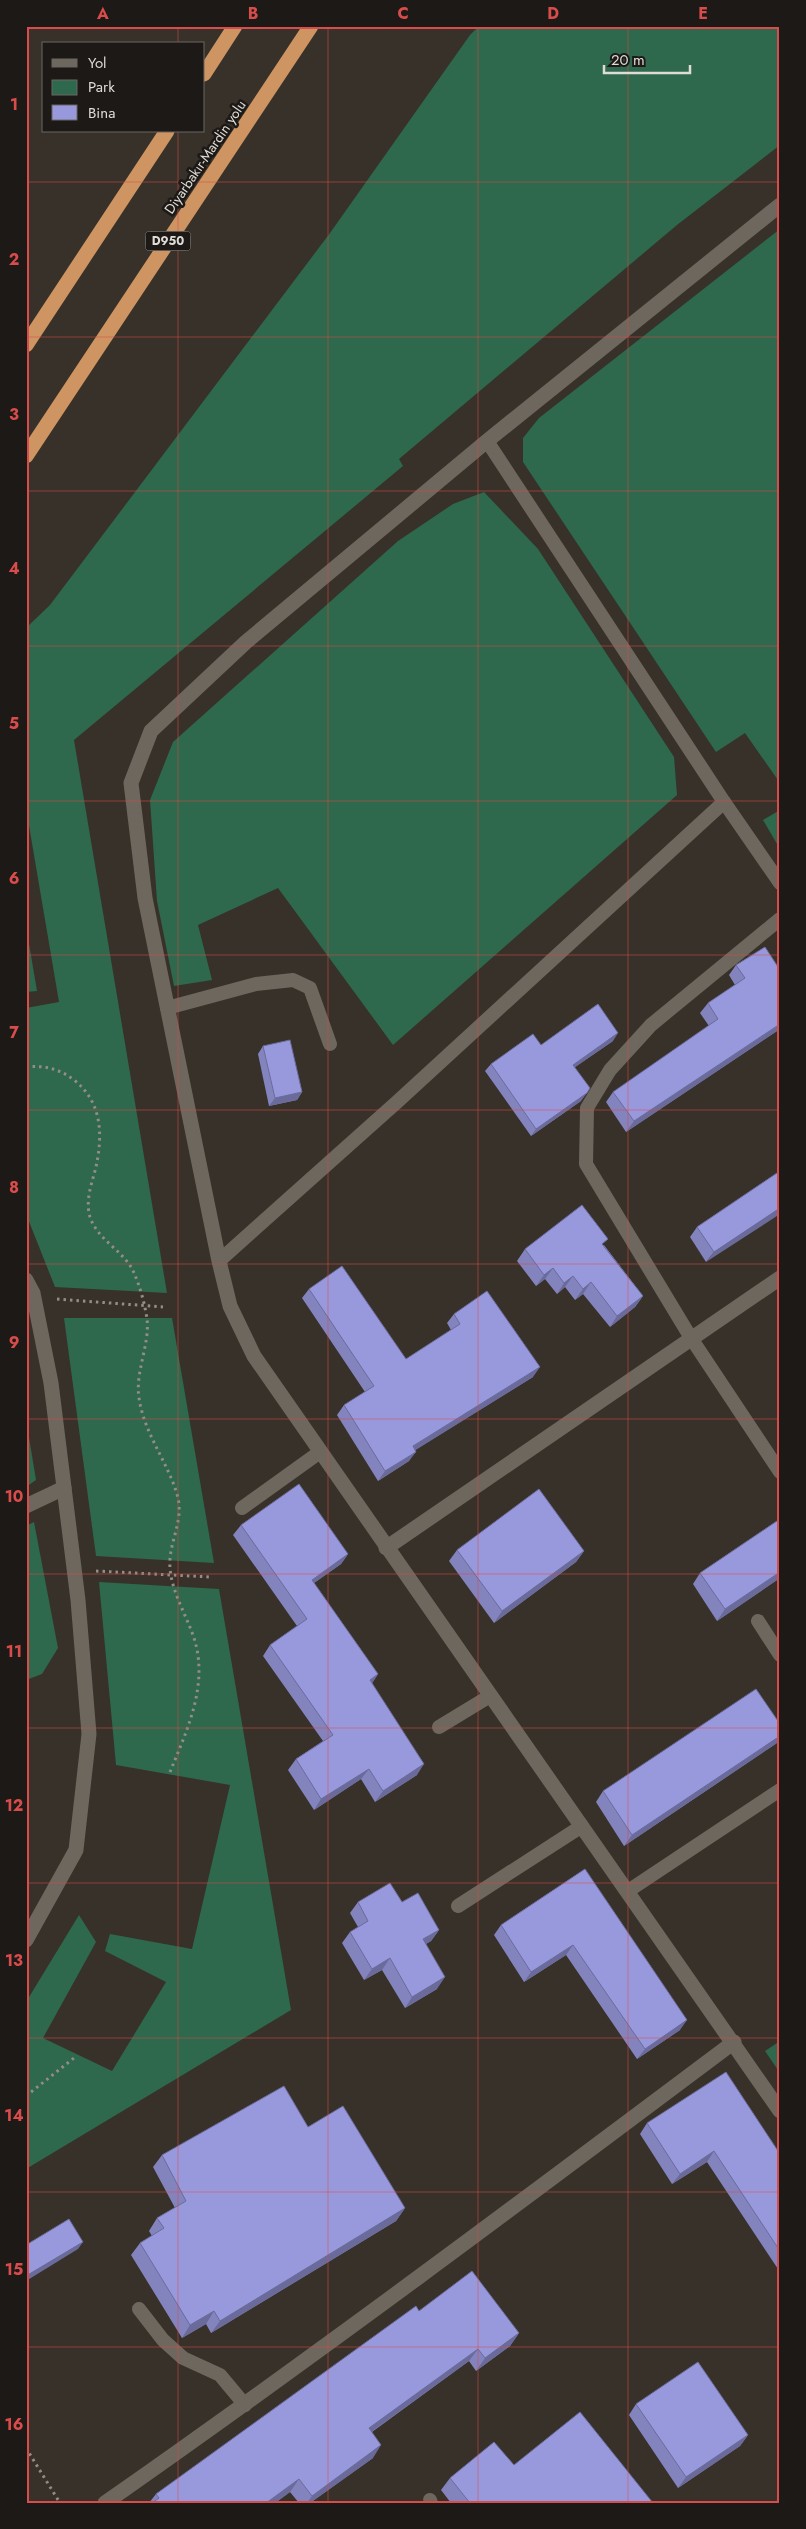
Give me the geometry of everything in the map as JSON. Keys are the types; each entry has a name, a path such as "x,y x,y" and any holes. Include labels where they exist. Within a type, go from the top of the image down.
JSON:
{"highway":[{"path":"205,72 235,26"},
{"name":"Diyarbakır-Mardin yolu","path":"26,456 311,26"},
{"path":"26,346 165,132"}],"street":[{"path":"780,206 487,441 246,642 151,731 131,783 145,898 219,1261 230,1306 254,1356 386,1548 780,2110"},
{"path":"386,1548 780,1278"},
{"path":"28,1291 51,1383 78,1600 89,1734 76,1850 29,1932"},
{"path":"26,1506 64,1488"},
{"path":"105,2503 245,2405 490,2226 734,2042"}],"lane":[{"path":"487,441 724,802 780,883"},
{"path":"219,1261 397,1102 724,802"},
{"path":"780,919 651,1025 610,1070 587,1108 586,1164 691,1338 780,1472"},
{"path":"167,1008 256,984 293,980 310,988 330,1044"},
{"path":"242,1508 320,1452"},
{"path":"758,1620 780,1655"},
{"path":"439,1727 490,1696"},
{"path":"628,1891 780,1790"},
{"path":"458,1906 582,1826"},
{"path":"139,2309 163,2340 183,2358 220,2375 245,2405"}],"path":[{"path":"26,1067 42,1065 67,1074 85,1088 98,1114 101,1136 88,1192 90,1217 102,1238 122,1256 134,1272 147,1320 139,1367 139,1397 155,1446 178,1495 180,1521 169,1561 171,1585 195,1640 198,1664 199,1692 191,1721 170,1772"},
{"path":"56,1299 163,1307"},
{"path":"95,1571 210,1576"},
{"path":"26,2096 74,2058"},
{"path":"26,2448 60,2503"}],"green space":[{"path":"479,26 780,26 780,145 677,225 399,459 403,466 74,740 167,1293 55,1287 26,1214 26,1008 59,1002 26,808 26,628 50,605 330,233 470,35"},
{"path":"780,229 780,783 745,733 716,752 523,462 523,438 539,418"},
{"path":"484,492 538,549 674,757 677,795 393,1045 278,888 198,925 212,980 174,986 157,901 150,800 173,742 398,541 453,504"},
{"path":"780,810 780,849 763,820"},
{"path":"26,926 37,991 26,992"},
{"path":"64,1318 172,1318 214,1563 96,1556"},
{"path":"26,1419 36,1480 26,1487"},
{"path":"34,1522 58,1648 42,1674 26,1680 26,1526"},
{"path":"99,1582 219,1589 291,2010 26,2169 26,2002 79,1915 96,1942 43,2038 112,2071 166,1982 105,1951 110,1934 192,1949 230,1785 116,1765"},
{"path":"780,2041 780,2073 765,2051"}],"building":[{"path":"765,947 780,970 780,1024 634,1121 613,1092 718,1019 708,1003 745,978 736,965"},
{"path":"598,1004 618,1033 573,1065 590,1088 587,1093 536,1129 491,1064 533,1034 541,1045"},
{"path":"290,1040 302,1092 275,1098 263,1046"},
{"path":"780,1171 780,1208 714,1252 697,1227"},
{"path":"582,1205 608,1239 602,1244 643,1296 617,1316 591,1282 583,1289 573,1276 564,1283 553,1268 544,1275 525,1249"},
{"path":"342,1266 406,1359 460,1324 454,1314 487,1291 540,1367 413,1446 416,1452 385,1471 344,1405 374,1386 309,1289"},
{"path":"299,1484 348,1554 312,1580 378,1674 370,1680 424,1764 383,1791 369,1769 321,1799 296,1759 333,1735 270,1645 307,1619 241,1525"},
{"path":"539,1489 584,1551 502,1611 457,1550"},
{"path":"780,1519 780,1572 725,1609 700,1573"},
{"path":"756,1689 780,1724 780,1736 632,1835 603,1791"},
{"path":"585,1869 687,2020 645,2049 573,1945 531,1972 501,1925"},
{"path":"390,1883 402,1902 418,1893 439,1930 423,1939 445,1977 412,1997 390,1958 372,1969 350,1932 368,1921 358,1902"},
{"path":"726,2072 780,2154 780,2251 714,2151 680,2174 647,2123"},
{"path":"284,2086 308,2127 343,2106 405,2208 220,2321 214,2311 190,2325 140,2243 164,2228 157,2218 186,2201 162,2155"},
{"path":"69,2219 83,2242 26,2276 26,2245"},
{"path":"472,2271 519,2333 485,2358 478,2349 369,2428 381,2445 312,2496 299,2479 266,2503 152,2503 159,2498 156,2494 416,2306 419,2311"},
{"path":"698,2362 748,2435 686,2477 636,2404"},
{"path":"580,2412 653,2503 470,2503 450,2478 494,2442 514,2465"}]}
